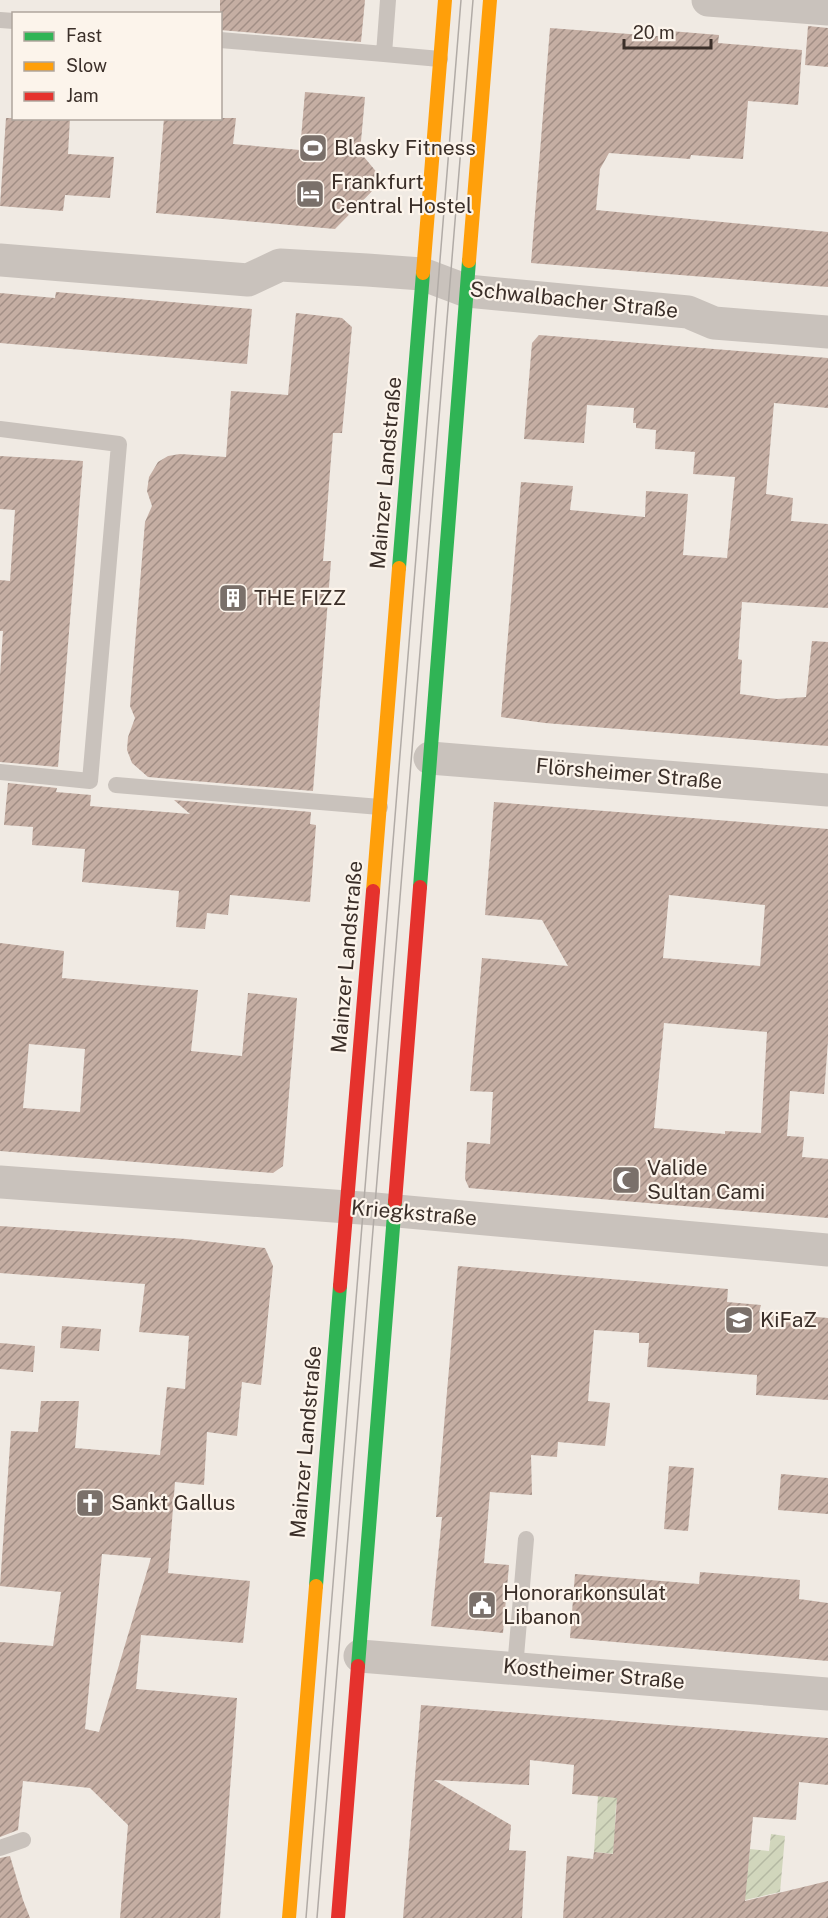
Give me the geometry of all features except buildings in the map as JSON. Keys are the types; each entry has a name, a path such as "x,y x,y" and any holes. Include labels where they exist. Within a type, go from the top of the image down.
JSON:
{"main road":[{"name":"Mainzer Landstraße","path":"288,1918 445,0"},
{"path":"338,1918 490,0"}],"street":[{"path":"708,0 828,9"},
{"name":"Schwalbacher Straße","path":"0,260 248,279 280,265 422,274 467,291 688,312 714,323 828,332"},
{"name":"Flörsheimer Straße","path":"430,758 828,790"},
{"name":"Kriegkstraße","path":"0,1182 346,1207 828,1251"},
{"name":"Kostheimer Straße","path":"360,1656 828,1694"}],"lane":[{"path":"384,54 388,0"},
{"path":"222,40 440,59"},
{"path":"0,429 119,444 90,781 0,772"},
{"path":"116,785 380,807"},
{"path":"515,1668 526,1539"},
{"path":"0,1848 23,1840"}],"green space":[{"path":"599,1782 626,1805 616,1804 615,1825 642,1828 616,1854 594,1852"},
{"path":"771,1834 785,1836 780,1892 683,1914 746,1885 750,1849 769,1851"}],"tram line":[{"path":"306,1918 461,0"},
{"path":"317,1918 473,0"}],"traffic: fast":[{"path":"420,887 469,261"},
{"path":"399,568 423,273"},
{"path":"358,1666 395,1202"},
{"path":"316,1586 340,1286"}],"traffic: slow":[{"path":"423,273 445,0"},
{"path":"469,261 490,0"},
{"path":"373,891 399,568"},
{"path":"289,1918 316,1586"}],"traffic: jam":[{"path":"395,1202 420,887"},
{"path":"340,1286 373,891"},
{"path":"338,1918 358,1666"}],"place":[{"name":"Blasky Fitness","path":"313,148"},
{"name":"Frankfurt Central Hostel","path":"310,194"},
{"name":"THE FIZZ","path":"233,598"},
{"name":"Valide Sultan Cami","path":"626,1180"},
{"name":"KiFaZ","path":"739,1320"},
{"name":"Sankt Gallus","path":"90,1503"},
{"name":"Honorarkonsulat Libanon","path":"482,1605"}]}
